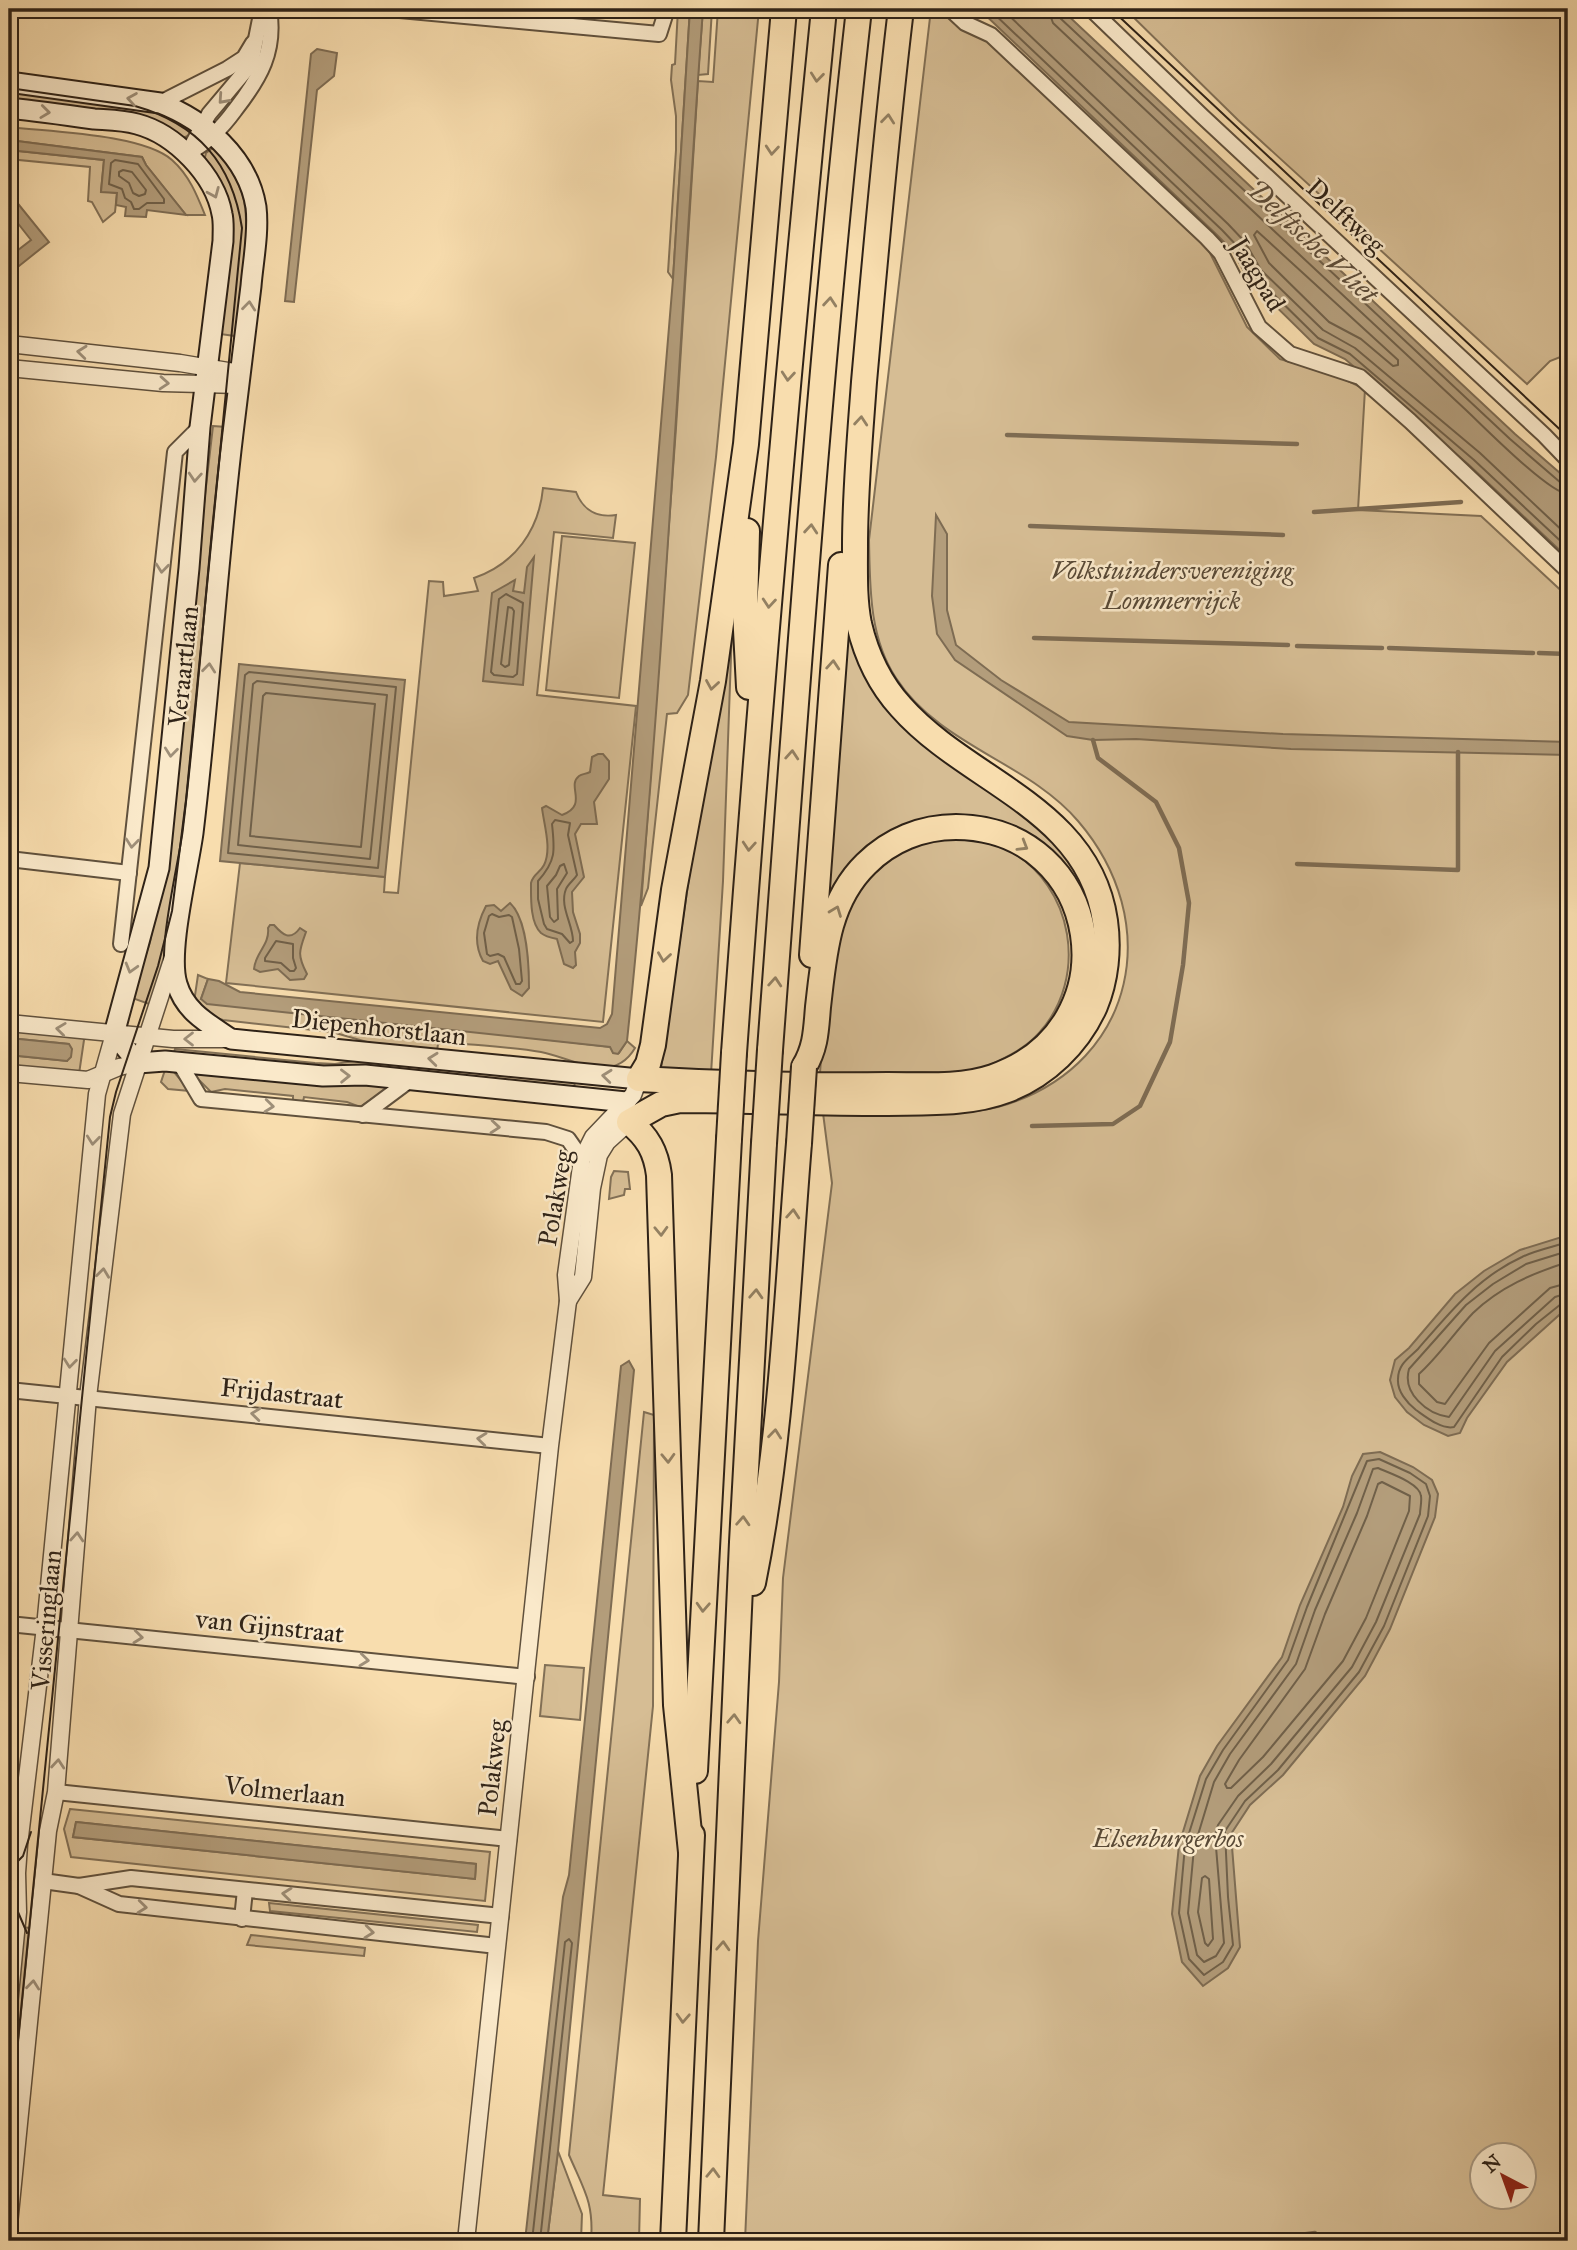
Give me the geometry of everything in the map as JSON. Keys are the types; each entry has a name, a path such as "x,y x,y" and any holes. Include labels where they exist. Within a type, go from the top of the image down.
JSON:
{"highway":[{"path":"639,1079 648,1065 653,1045 674,890 713,681 747,444 784,9"},
{"path":"673,2241 734,1053 754,778 794,312 824,9"},
{"path":"711,2241 764,1143 796,699 825,354 859,9"},
{"path":"737,1663 767,1513 778,1405 807,1056 842,562 855,489 881,187 901,9"},
{"path":"747,444 744,611 754,778"},
{"path":"691,1852 676,1705 659,1175 656,1156 651,1146 623,1112 680,1100 874,1103 968,1100 1008,1090 1042,1072 1068,1048 1087,1023 1097,1000 1107,955 1106,923 1096,884 1077,853 1048,821 931,736 900,707 885,687 873,664 859,624 856,594 855,489"},
{"path":"639,1079 841,1086 932,1085 981,1080 1017,1067 1039,1052 1062,1028 1074,1007 1082,983 1085,957 1083,929 1074,901 1058,876 1037,854 1022,844 981,829 929,829 913,834 881,851 855,876 833,917 807,1056"}],"main road":[{"name":"Veraartlaan","path":"9,82 160,103 175,109 208,130 235,159 256,206 255,243 192,834 175,952 177,984 194,1015 231,1039"},
{"name":"Veraartlaan","path":"9,108 138,124 173,142 187,154 206,176 217,195 222,215 223,241 200,427 159,868 114,1034"},
{"path":"114,1034 138,1063"},
{"name":"Diepenhorstlaan","path":"231,1039 639,1079"},
{"name":"Diepenhorstlaan","path":"138,1063 179,1062 323,1076 410,1080 593,1099 623,1112"}],"street":[{"path":"208,130 251,64 261,9"},
{"path":"187,154 260,77 268,56 269,9"},
{"path":"389,9 659,34 667,9"},
{"name":"Jaagpad","path":"950,9 965,23 991,35 1207,238 1221,253 1259,327 1290,354 1360,377 1568,571"},
{"name":"Delftweg","path":"1091,9 1568,460"},
{"path":"160,103 244,58 254,42"},
{"path":"9,344 239,379"},
{"path":"9,368 163,383 206,376"},
{"name":"Veraartlaan","path":"121,944 175,452 200,427"},
{"path":"9,859 129,873 150,903"},
{"name":"Veraartlaan","path":"138,1063 175,952"},
{"name":"Diepenhorstlaan","path":"9,1023 181,1040 231,1039"},
{"name":"Veraartlaan","path":"103,1073 114,1034"},
{"path":"179,1062 201,1099 546,1132 568,1139 582,1159"},
{"name":"Diepenhorstlaan","path":"9,1073 88,1080 138,1063"},
{"name":"Visseringlaan","path":"9,2224 48,1831 56,1792 88,1397 122,1114 138,1063"},
{"name":"Visseringlaan","path":"9,2004 19,1912 13,1877 45,1627 97,1094 103,1073"},
{"name":"Polakweg","path":"568,1301 583,1277 592,1188 599,1155 633,1095 639,1079"},
{"name":"Diepenhorstlaan","path":"363,1115 410,1080"},
{"name":"Polakweg","path":"467,2241 550,1446 568,1301 566,1275 582,1159 593,1137 623,1112"},
{"name":"Frijdastraat","path":"9,1390 550,1446"},
{"name":"van Gijnstraat","path":"9,1623 527,1677"},
{"name":"Volmerlaan","path":"56,1792 509,1839"},
{"path":"13,1877 79,1886 131,1878 501,1916"},
{"path":"79,1886 119,1905 497,1946"},
{"path":"242,1919 244,1890"}],"green space":[{"path":"678,9 690,9 673,279 668,272 676,150 676,116 671,80 672,65 675,64"},
{"path":"703,9 712,9 708,74 698,75"},
{"path":"718,9 759,9 716,457 688,695 677,713 667,714 648,888 641,906 698,81 713,82"},
{"name":"Elsenburgerbos","path":"931,9 943,9 971,32 995,46 1208,249 1247,327 1280,359 1333,374 1365,389 1358,510 1481,516 1568,597 1568,2241 745,2241 758,1941 779,1682 783,1578 832,1183 823,1113 973,1111 1008,1104 1052,1084 1085,1056 1110,1022 1124,984 1128,943 1121,901 1105,860 1078,821 1035,783 960,738 914,701 887,662 876,629 871,594 869,540"},
{"path":"1125,9 1568,9 1568,354 1550,361 1527,384 1238,120"},
{"path":"9,86 147,105 193,127 192,134 181,139 9,106"},
{"path":"9,127 118,139 158,151 172,160 183,172 205,215 186,215 142,157 9,140"},
{"path":"214,147 218,148 235,177 243,196 245,210 242,284 235,336 220,334 228,254 204,161 206,153"},
{"path":"9,150 104,160 101,191 117,193 115,212 103,222 92,202 88,201 90,167 9,159"},
{"path":"213,426 226,427 179,883 164,961 152,1005 132,998 150,942 159,894"},
{"path":"543,488 576,492 583,504 597,514 616,515 613,538 554,532 537,695 636,706 603,1022 226,983 240,863 385,877 384,892 398,893 429,581 443,582 444,596 478,591 474,578 502,564 530,531 541,503"},
{"path":"562,536 635,543 619,698 546,690"},
{"path":"734,572 723,881 711,1074 660,1075"},
{"path":"851,631 889,711 908,731 1054,831 1099,907 1081,1015 1066,871 940,819 827,911 845,634"},
{"path":"945,836 1008,850 1030,866 1048,886 1060,909 1067,934 1069,960 1065,986 1055,1011 1028,1043 982,1068 956,1072 820,1073 829,951 839,915 888,854"},
{"path":"198,975 208,979 201,999 611,1047 614,1053 619,1053 627,1041 635,1048 626,1060 603,1068 541,1052 455,1043 453,1038 438,1044 437,1051 374,1044 332,1032 223,1020 213,1017 194,1002"},
{"path":"9,1028 82,1035 84,1040 79,1074 9,1069 9,1055 67,1061 68,1044 9,1038"},
{"path":"175,1049 315,1063 335,1064 367,1059 575,1080 574,1090 173,1055"},
{"path":"165,1070 174,1072 190,1091 168,1089 161,1082"},
{"path":"191,1072 314,1084 391,1086 360,1107 347,1102 304,1097 303,1102 293,1101 293,1096 225,1089 211,1092"},
{"path":"614,1171 628,1172 630,1189 625,1189 624,1195 609,1199 611,1177"},
{"path":"644,1412 654,1415 653,1706 603,2195 640,2199 639,2241 591,2241 589,2206 569,2155"},
{"path":"545,1665 584,1668 580,1720 540,1716"},
{"path":"70,1809 490,1852 485,1901 71,1857 64,1829","holes":["76,1822 476,1864 475,1879 73,1837"]},
{"path":"269,1903 478,1925 477,1932 270,1911"},
{"path":"19,1927 31,1928 9,2143 9,2027"},
{"path":"251,1935 365,1948 364,1956 247,1945"},
{"path":"558,2151 582,2214 581,2241 547,2241"}],"water":[{"path":"690,9 703,9 651,783 627,1041 618,1054 613,1053 610,1047 207,1004 201,999 208,979 219,981 240,992 600,1028 607,1024 612,1014 673,279"},
{"path":"979,9 1061,9 1515,434 1568,480 1568,558 1469,465 1345,359 1314,344 1248,279 1233,251 1217,235"},
{"path":"317,49 337,53 334,76 317,90 294,302 285,301 311,54"},
{"path":"9,140 142,157 186,215 147,210 146,217 125,216 126,207 116,205 117,193 101,192 104,160 9,150"},
{"path":"15,200 49,242 9,274 9,257 31,240 9,212 9,205"},
{"path":"936,515 947,534 947,610 956,645 1001,680 1069,722 1283,734 1568,742 1568,755 1291,749 1136,739 1093,740 1067,736 955,660 937,634 932,596"},
{"path":"534,557 523,685 483,681 492,593 515,580 513,591 524,593 527,567"},
{"path":"239,664 405,680 385,877 220,861"},
{"path":"603,754 609,761 609,779 594,802 597,824 581,824 575,834 584,877 572,892 573,912 580,934 580,943 575,952 576,965 573,968 564,964 557,939 537,929 532,910 531,883 546,859 547,837 542,808 546,806 562,815 570,811 576,801 576,780 580,775 590,772 592,757"},
{"path":"510,903 520,920 527,955 529,988 522,996 511,989 498,961 490,964 483,961 477,940 478,926 486,906 494,905 501,911"},
{"path":"270,925 289,936 300,928 306,932 300,953 307,974 304,979 290,980 278,969 260,972 254,969"},
{"path":"9,1038 69,1044 72,1049 71,1057 67,1061 9,1055"},
{"path":"1568,1235 1568,1307 1507,1362 1467,1418 1460,1433 1448,1436 1424,1425 1407,1412 1395,1397 1390,1380 1395,1360 1409,1348 1455,1294 1484,1271 1520,1250"},
{"path":"629,1361 634,1370 558,2151 547,2241 525,2241 563,1897 569,1875 621,1366"},
{"path":"1380,1452 1413,1467 1432,1480 1438,1494 1435,1517 1390,1629 1365,1676 1283,1775 1250,1805 1231,1834 1240,1947 1228,1968 1203,1986 1182,1962 1172,1914 1179,1845 1200,1776 1217,1746 1282,1657 1300,1605 1363,1454"},
{"path":"76,1822 476,1864 475,1879 73,1837"}],"waterway":[{"path":"1007,435 1297,444"},
{"path":"1314,512 1461,502"},
{"path":"1030,526 1283,535"},
{"path":"1034,638 1288,645"},
{"path":"1297,646 1382,648"},
{"path":"1389,648 1533,653"},
{"path":"1539,653 1568,654"},
{"path":"1032,1126 1113,1124 1140,1106 1170,1042 1183,965 1189,903 1179,848 1156,802 1098,758 1093,740"},
{"path":"1297,864 1458,870 1458,752"},
{"path":"1269,2239 1315,2233 1317,2241"}],"tram line":[{"path":"1111,9 1568,437"},
{"path":"9,88 135,106 177,124 194,135 220,166 230,184 242,228 186,800 172,911 158,966 110,1117 18,2040"},
{"path":"9,1870 23,1856 31,1832"},
{"path":"9,1905 18,1912 27,1933"}],"water label":[{"name":"Delftsche Vliet","path":"1313,241"}],"park label":[{"name":"Volkstuindersvereniging Lommerrijck","path":"1172,585"}]}
